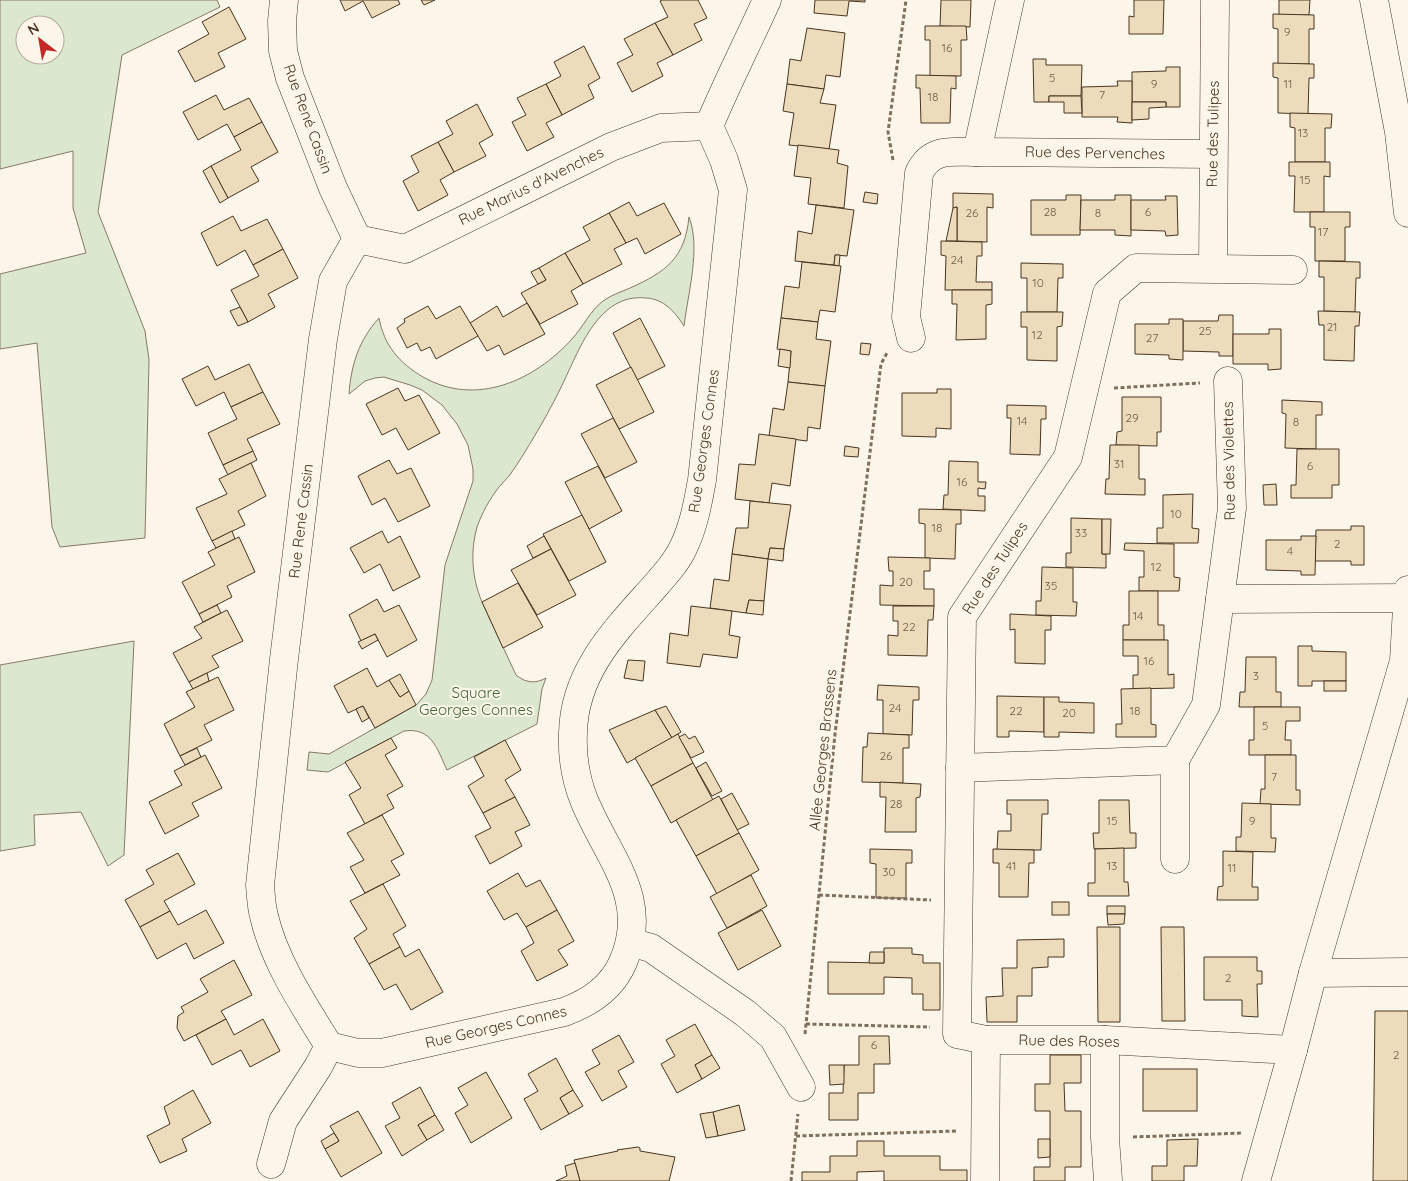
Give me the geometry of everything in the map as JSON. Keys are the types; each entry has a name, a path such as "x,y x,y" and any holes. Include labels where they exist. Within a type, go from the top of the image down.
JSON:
{"street":[{"name":"Rue René Cassin","path":"284,0 282,21 283,50 290,78 333,188 357,238 333,281 323,339 284,659 260,885 264,916 274,946 287,974 329,1046"},
{"path":"709,126 728,80 767,0"},
{"path":"977,152 1010,0"},
{"name":"Rue des Tulipes","path":"1212,268 1215,0"},
{"path":"1374,0 1404,132 1408,213"},
{"name":"Rue Marius d'Avenches","path":"357,238 405,249 611,146 661,128 709,126"},
{"name":"Rue Georges Connes","path":"329,1046 358,1053 382,1053 564,1012 578,1007 603,990 621,967 630,942 632,928 630,900 620,873 584,800 574,760 573,723 578,695 592,663 614,631 672,566 684,546 698,502 734,190 724,160 709,126"},
{"name":"Rue des Pervenches","path":"919,174 925,162 938,154 977,152 1213,154"},
{"path":"911,338 906,317 919,174"},
{"name":"Rue des Tulipes","path":"958,1028 962,617 1068,457 1107,293 1136,268 1293,270"},
{"name":"Rue des Violettes","path":"1175,859 1175,760 1206,705 1232,508 1228,382"},
{"path":"1256,1181 1313,973 1404,661 1408,590"},
{"path":"1220,599 1408,598"},
{"path":"960,768 1175,760"},
{"path":"630,942 651,948 745,1013 773,1037 800,1087"},
{"path":"1313,973 1408,972"},
{"path":"958,1028 957,1034 986,1040 985,1181"},
{"name":"Rue des Roses","path":"986,1040 1105,1040 1293,1050"},
{"path":"1105,1040 1105,1138 1108,1180"},
{"path":"271,1164 283,1120 318,1067 329,1046"}],"path":[{"path":"906,0 888,132 894,164 919,174"},
{"name":"Allée Georges Brassens","path":"804,1042 835,734 881,364 891,346 911,338"},
{"path":"1084,390 1228,382"},
{"path":"819,896 959,901"},
{"path":"806,1024 958,1028"},
{"path":"791,1181 800,1087"},
{"path":"796,1136 985,1130"},
{"path":"1105,1138 1270,1132"}],"green space":[{"path":"0,0 217,0 220,7 122,55 98,212 145,331 149,360 145,538 60,547 52,527 37,343 0,349 0,274 86,253 73,208 73,151 0,169"},
{"name":"Square Georges Connes","path":"689,217 694,242 694,256 684,326 677,316 664,304 646,298 630,299 616,304 604,313 593,325 541,425 513,470 489,502 477,527 473,546 473,565 476,584 482,602 516,675 523,680 531,682 546,678 542,689 537,724 447,770 436,747 427,736 421,732 404,731 328,772 307,770 309,752 329,754 416,705 426,694 432,680 445,565 473,481 473,469 468,445 457,424 442,405 422,390 384,377 365,381 349,394 357,353 372,326 379,318 381,328 394,352 407,366 423,377 443,386 463,390 503,385 540,367 557,354 572,339 594,309 603,301 654,276 671,262 683,243"},
{"path":"134,641 124,855 108,866 81,812 34,815 35,845 0,851 0,665"}],"building":[{"path":"340,0 398,0 400,4 372,18 363,1 345,11"},
{"path":"421,0 435,0 424,5"},
{"path":"698,0 707,18 694,24 702,40 673,55 655,23 668,17 660,1"},
{"path":"815,0 865,0 865,2 849,1 847,16 814,13"},
{"path":"941,0 971,0 970,27 940,26"},
{"path":"1134,0 1164,0 1163,34 1129,34 1129,16 1134,17"},
{"path":"1279,0 1310,0 1309,15 1279,15"},
{"path":"229,7 246,39 218,53 225,67 195,82 178,51 209,34 202,22"},
{"path":"1273,14 1314,15 1314,29 1309,29 1309,64 1278,64 1278,29 1273,28"},
{"path":"655,23 673,55 657,63 663,76 632,92 617,63 633,55 624,39"},
{"path":"925,26 966,26 967,40 961,40 961,76 930,76 930,40 925,40"},
{"path":"807,28 845,33 840,77 826,75 824,89 787,84 790,59 801,61"},
{"path":"584,46 600,78 588,85 594,98 562,115 546,84 561,76 554,62"},
{"path":"1033,59 1046,59 1046,65 1082,65 1081,96 1049,96 1049,102 1034,102"},
{"path":"1273,63 1314,64 1314,78 1309,78 1308,114 1278,113 1278,78 1273,77"},
{"path":"1166,67 1180,67 1180,107 1166,107 1166,102 1132,102 1132,72 1166,71"},
{"path":"916,75 956,76 956,89 951,88 950,123 921,123 920,88 916,88"},
{"path":"1117,81 1132,81 1132,123 1117,122 1118,117 1082,117 1082,87 1118,86"},
{"path":"546,84 562,115 546,123 554,137 527,151 512,122 526,115 517,98"},
{"path":"787,84 824,89 820,103 836,105 829,149 789,145 794,113 783,111"},
{"path":"216,95 224,110 249,98 262,122 234,137 227,124 198,140 183,112"},
{"path":"1049,96 1081,96 1082,113 1064,113 1064,102 1049,102"},
{"path":"1132,102 1166,102 1166,107 1149,108 1149,119 1132,120"},
{"path":"477,104 493,135 479,143 486,156 454,172 438,142 453,134 446,121"},
{"path":"1290,113 1332,114 1331,128 1325,128 1325,162 1295,162 1295,128 1290,127"},
{"path":"262,122 278,152 251,167 259,181 228,198 211,166 241,150 234,137"},
{"path":"438,142 454,172 440,180 448,195 418,211 403,181 419,172 411,156"},
{"path":"798,145 839,150 837,163 848,166 844,208 808,204 811,178 794,176"},
{"path":"1289,162 1330,162 1330,177 1324,176 1324,212 1294,212 1295,176 1289,176"},
{"path":"211,166 228,198 220,203 203,171"},
{"path":"865,192 878,194 877,204 863,202"},
{"path":"953,193 993,194 993,208 987,207 987,242 957,241 957,207 953,208"},
{"path":"1066,195 1081,195 1080,235 1031,235 1031,200 1066,200"},
{"path":"1115,195 1131,195 1131,236 1115,235 1115,230 1080,230 1081,200 1115,200"},
{"path":"1165,196 1177,196 1178,235 1166,236 1165,231 1131,230 1131,200 1166,200"},
{"path":"629,202 637,216 664,203 681,234 645,254 637,238 626,243 609,213"},
{"path":"816,205 854,210 847,256 835,255 834,265 795,261 798,231 812,234"},
{"path":"957,207 957,241 946,241 953,208"},
{"path":"1310,212 1350,212 1350,227 1345,227 1345,261 1315,261 1315,227 1310,227"},
{"path":"609,213 626,243 614,249 622,264 583,284 565,253 590,240 583,227"},
{"path":"233,216 241,231 267,219 283,249 253,265 245,250 217,266 201,233"},
{"path":"941,241 982,242 982,256 977,256 976,282 992,282 992,290 945,290 946,256 941,255"},
{"path":"283,249 298,278 268,294 275,307 248,322 231,290 259,276 253,265"},
{"path":"565,253 583,284 571,291 578,304 540,324 521,293 546,280 539,268"},
{"path":"835,255 840,255 839,266 834,265"},
{"path":"1319,261 1360,262 1360,278 1356,278 1355,312 1324,311 1324,277 1319,277"},
{"path":"802,262 841,266 835,312 820,310 818,322 781,318 785,286 799,288"},
{"path":"1021,263 1063,264 1063,278 1058,278 1057,312 1027,312 1027,278 1021,278"},
{"path":"539,268 546,280 538,284 531,272"},
{"path":"952,290 992,290 992,304 986,305 986,339 956,340 957,304 952,304"},
{"path":"527,303 545,334 504,355 499,345 487,351 470,323 497,306 503,317"},
{"path":"428,306 436,319 460,306 478,336 436,359 430,347 421,351 417,343 407,348 397,328 405,322 404,319"},
{"path":"240,307 248,322 238,326 230,311"},
{"path":"1318,311 1360,312 1359,326 1355,326 1354,361 1324,360 1324,325 1319,325"},
{"path":"1021,312 1063,312 1062,326 1057,327 1057,361 1027,360 1027,327 1021,327"},
{"path":"1219,315 1233,315 1233,356 1219,356 1219,352 1183,351 1183,321 1218,321"},
{"path":"640,318 665,366 637,380 613,333"},
{"path":"781,318 818,322 816,339 831,341 825,386 788,382 791,351 777,349"},
{"path":"1169,319 1183,319 1183,360 1169,359 1169,355 1135,354 1135,324 1169,324"},
{"path":"1269,329 1281,329 1281,369 1268,370 1268,364 1233,364 1233,334 1269,334"},
{"path":"861,343 871,344 869,355 860,354"},
{"path":"780,349 791,351 790,368 778,366"},
{"path":"249,364 263,392 231,407 224,392 196,406 182,379 208,366 215,380"},
{"path":"631,367 654,412 619,429 596,385"},
{"path":"788,382 825,386 820,429 808,427 807,441 769,436 773,408 784,410"},
{"path":"398,388 405,401 419,395 440,433 408,450 396,428 382,435 366,404"},
{"path":"937,389 951,389 951,429 936,428 936,437 902,436 902,393 937,393"},
{"path":"263,392 280,424 247,439 253,451 223,465 208,433 237,419 231,407"},
{"path":"1122,397 1161,397 1161,432 1157,432 1157,446 1116,445 1117,432 1122,431"},
{"path":"1282,400 1322,402 1322,415 1316,415 1316,449 1285,448 1286,414 1282,413"},
{"path":"1007,405 1046,406 1046,419 1041,419 1040,455 1010,454 1011,418 1007,418"},
{"path":"613,418 637,462 605,478 581,434"},
{"path":"759,434 796,439 790,486 772,483 769,503 735,499 739,464 755,465"},
{"path":"1110,445 1139,445 1139,479 1145,479 1145,495 1105,494 1106,479 1109,479"},
{"path":"845,446 859,448 858,457 844,456"},
{"path":"1297,449 1339,449 1339,485 1332,485 1332,498 1291,498 1291,485 1296,485"},
{"path":"253,451 257,460 228,475 223,465"},
{"path":"389,460 397,474 411,468 430,506 398,522 385,498 372,505 358,476"},
{"path":"949,461 978,462 978,482 986,482 985,489 978,488 978,496 985,496 985,511 943,509 944,495 948,495"},
{"path":"251,463 266,496 238,511 245,525 212,541 196,508 227,494 219,479"},
{"path":"598,466 622,511 589,529 565,482"},
{"path":"1276,484 1277,505 1264,505 1263,485"},
{"path":"1193,494 1192,528 1199,529 1198,543 1157,543 1157,528 1163,528 1163,495"},
{"path":"750,501 791,505 784,549 770,548 768,559 732,554 736,528 748,528"},
{"path":"919,509 961,510 961,524 956,524 955,559 925,558 925,524 919,523"},
{"path":"582,515 606,562 569,581 543,534"},
{"path":"1071,518 1102,519 1102,554 1106,554 1106,568 1066,567 1066,553 1071,553"},
{"path":"1102,519 1111,519 1110,554 1102,554"},
{"path":"1351,526 1364,526 1364,565 1351,565 1351,561 1315,561 1316,530 1351,530"},
{"path":"232,531 235,539 216,548 212,541"},
{"path":"382,531 388,543 400,536 420,577 393,591 380,564 364,573 350,548"},
{"path":"544,536 551,549 533,558 527,546"},
{"path":"1301,536 1316,536 1315,575 1301,575 1301,571 1266,570 1266,540 1301,540"},
{"path":"239,537 255,572 227,586 232,597 199,614 182,582 215,565 208,552"},
{"path":"1125,543 1174,544 1174,577 1180,578 1179,591 1139,591 1139,577 1144,577 1144,551 1124,550"},
{"path":"770,548 784,549 783,561 768,559"},
{"path":"551,549 576,595 537,615 511,570"},
{"path":"732,554 768,559 764,601 749,600 746,613 710,608 714,579 729,581"},
{"path":"888,557 930,558 930,571 924,571 924,589 934,589 934,606 880,605 880,585 893,586 893,571 889,571"},
{"path":"1042,567 1073,568 1073,602 1077,602 1076,616 1036,615 1036,601 1041,601"},
{"path":"518,583 543,627 503,648 482,602"},
{"path":"1129,591 1158,591 1158,625 1164,625 1164,640 1123,640 1123,625 1129,625"},
{"path":"377,599 384,612 399,605 417,640 387,657 375,634 361,641 349,615"},
{"path":"749,600 764,601 763,615 746,613"},
{"path":"217,605 221,613 203,622 199,614"},
{"path":"691,606 732,611 729,635 740,637 737,658 703,654 700,667 667,663 670,633 688,636"},
{"path":"893,606 934,606 933,620 928,620 927,656 888,655 888,635 898,636 898,621 893,621"},
{"path":"227,610 243,641 212,656 219,667 189,682 173,653 202,638 194,627"},
{"path":"1010,614 1051,616 1051,630 1045,630 1045,664 1015,663 1015,629 1010,630"},
{"path":"375,634 378,640 362,649 358,642"},
{"path":"1123,640 1168,640 1168,675 1174,674 1174,688 1133,689 1133,675 1138,675 1138,656 1123,656"},
{"path":"1298,646 1312,646 1312,651 1346,652 1346,681 1312,681 1312,686 1298,686"},
{"path":"1246,657 1276,657 1276,692 1281,692 1281,707 1239,707 1240,692 1245,692"},
{"path":"628,660 645,661 643,681 624,678"},
{"path":"367,668 377,687 389,680 400,697 409,691 416,705 375,728 363,706 348,713 334,686"},
{"path":"207,673 209,681 193,689 189,682"},
{"path":"400,674 409,691 400,697 389,680"},
{"path":"218,677 234,710 204,725 212,740 180,756 164,724 195,707 186,692"},
{"path":"1324,681 1346,681 1346,691 1324,691"},
{"path":"878,685 919,687 919,700 913,700 912,735 883,734 883,700 877,700"},
{"path":"1151,688 1151,724 1156,725 1156,737 1116,737 1116,724 1122,724 1121,689"},
{"path":"997,696 1044,697 1044,732 1009,731 1009,737 997,737"},
{"path":"1044,697 1059,697 1059,702 1094,703 1094,733 1059,732 1059,737 1044,737"},
{"path":"363,706 369,718 362,722 356,709"},
{"path":"666,706 681,732 672,738 655,710"},
{"path":"1254,707 1300,707 1300,721 1286,721 1285,740 1291,740 1291,755 1249,755 1249,740 1254,740"},
{"path":"655,710 672,738 627,763 609,730"},
{"path":"868,733 909,735 909,748 903,748 903,783 862,782 863,747 867,747"},
{"path":"678,734 693,763 651,786 635,758"},
{"path":"685,734 689,739 695,736 704,752 691,758 679,737"},
{"path":"391,738 397,748 385,755 403,786 387,795 394,808 365,824 349,795 361,788 345,762"},
{"path":"505,740 521,770 505,780 515,797 483,813 468,786 484,776 474,757"},
{"path":"197,748 201,757 185,765 180,756"},
{"path":"205,755 222,788 192,803 199,816 165,834 149,802 182,785 174,771"},
{"path":"1265,755 1296,755 1296,790 1300,790 1300,805 1260,804 1261,789 1265,789"},
{"path":"706,762 722,791 712,796 696,768"},
{"path":"693,763 713,800 671,823 651,786"},
{"path":"880,782 921,784 920,797 916,798 916,832 885,832 886,797 880,797"},
{"path":"732,793 749,824 737,830 721,799"},
{"path":"719,796 739,833 696,856 676,820"},
{"path":"515,797 530,825 515,832 522,846 490,864 475,836 491,828 483,813"},
{"path":"1007,800 1048,800 1048,814 1042,814 1041,850 997,850 998,831 1011,831 1011,814 1007,814"},
{"path":"1099,800 1129,800 1130,833 1136,833 1136,848 1094,849 1093,833 1099,833"},
{"path":"1242,803 1271,804 1271,838 1276,838 1275,852 1236,851 1236,837 1241,837"},
{"path":"382,815 404,854 391,861 400,875 365,893 350,867 364,860 347,833"},
{"path":"739,833 759,870 717,894 696,856"},
{"path":"1124,848 1124,882 1128,882 1129,896 1088,896 1088,883 1095,883 1095,849"},
{"path":"870,849 912,850 912,863 906,863 906,898 876,898 876,864 870,863"},
{"path":"993,849 1034,850 1034,863 1029,863 1028,897 999,897 999,863 993,863"},
{"path":"1223,851 1253,852 1252,887 1258,887 1258,900 1217,900 1218,887 1223,886"},
{"path":"178,853 195,884 164,901 170,911 140,927 125,900 154,884 146,870"},
{"path":"518,873 526,887 540,880 557,910 526,927 517,913 504,920 487,891"},
{"path":"751,875 767,906 727,928 710,897"},
{"path":"383,884 406,926 393,934 400,947 369,964 354,938 367,929 350,901"},
{"path":"1052,902 1069,902 1069,915 1052,915"},
{"path":"1107,906 1125,906 1125,914 1107,914"},
{"path":"206,910 224,943 194,959 186,943 157,959 140,927 170,911 178,925"},
{"path":"557,910 574,941 558,950 568,965 537,981 521,951 534,943 526,927"},
{"path":"762,910 781,946 738,970 718,933"},
{"path":"1107,914 1125,914 1124,924 1108,925"},
{"path":"1097,927 1120,927 1120,1022 1098,1022"},
{"path":"1161,927 1184,927 1185,1021 1162,1021"},
{"path":"1064,939 1064,957 1048,957 1048,967 1032,968 1032,996 1017,996 1017,1022 987,1022 986,997 1003,996 1002,968 1017,968 1017,940"},
{"path":"400,947 405,957 419,949 443,992 411,1010 396,984 384,990 369,964"},
{"path":"884,948 912,948 912,954 923,955 923,963 940,963 940,1010 923,1010 923,994 912,994 912,978 884,977 884,994 828,994 828,962 884,963"},
{"path":"870,952 884,952 884,963 869,963"},
{"path":"1204,957 1257,957 1257,971 1262,971 1262,984 1257,984 1258,1017 1242,1016 1242,1000 1204,1000"},
{"path":"234,960 252,995 221,1011 226,1019 184,1041 177,1028 178,1016 184,1012 181,1007 208,992 200,979"},
{"path":"1375,1011 1408,1011 1408,1181 1373,1181"},
{"path":"226,1019 234,1035 263,1019 280,1051 250,1067 241,1050 212,1065 196,1035"},
{"path":"695,1024 712,1055 695,1065 702,1079 677,1093 661,1064 675,1056 666,1040"},
{"path":"619,1035 634,1062 618,1071 627,1087 602,1101 585,1072 600,1064 592,1050"},
{"path":"859,1036 889,1036 890,1064 874,1064 874,1093 858,1093 858,1120 829,1120 829,1093 843,1093 844,1065 859,1065"},
{"path":"712,1055 720,1068 702,1079 695,1065"},
{"path":"1050,1055 1081,1055 1081,1083 1064,1083 1065,1111 1081,1111 1081,1167 1065,1167 1065,1181 1034,1181 1034,1167 1050,1167 1050,1111 1035,1111 1035,1084 1050,1084"},
{"path":"556,1058 573,1090 560,1098 569,1114 541,1130 524,1099 538,1091 528,1074"},
{"path":"829,1065 844,1065 844,1084 830,1085"},
{"path":"1143,1069 1197,1069 1197,1111 1143,1111"},
{"path":"486,1072 512,1118 471,1143 455,1113 468,1105 458,1088"},
{"path":"420,1087 435,1115 418,1125 427,1140 402,1156 385,1126 400,1118 392,1103"},
{"path":"193,1090 211,1123 182,1139 187,1151 160,1163 147,1136 170,1124 164,1107"},
{"path":"573,1090 583,1106 569,1114 560,1098"},
{"path":"739,1105 745,1130 718,1136 713,1112"},
{"path":"358,1111 382,1153 341,1177 325,1149 339,1141 330,1126"},
{"path":"713,1112 718,1136 706,1138 700,1114"},
{"path":"435,1115 444,1130 427,1140 418,1125"},
{"path":"334,1133 339,1141 325,1149 321,1141"},
{"path":"1038,1139 1050,1139 1050,1157 1038,1158"},
{"path":"1198,1139 1197,1166 1184,1166 1184,1181 1152,1181 1152,1166 1167,1166 1167,1140"},
{"path":"857,1141 884,1141 884,1156 940,1156 940,1170 967,1170 967,1181 884,1181 884,1171 857,1172 857,1181 802,1181 802,1172 830,1172 830,1156 857,1156"},
{"path":"638,1147 640,1151 675,1157 669,1181 580,1181 574,1160"},
{"path":"575,1163 580,1181 556,1181 567,1176 565,1166"}]}
